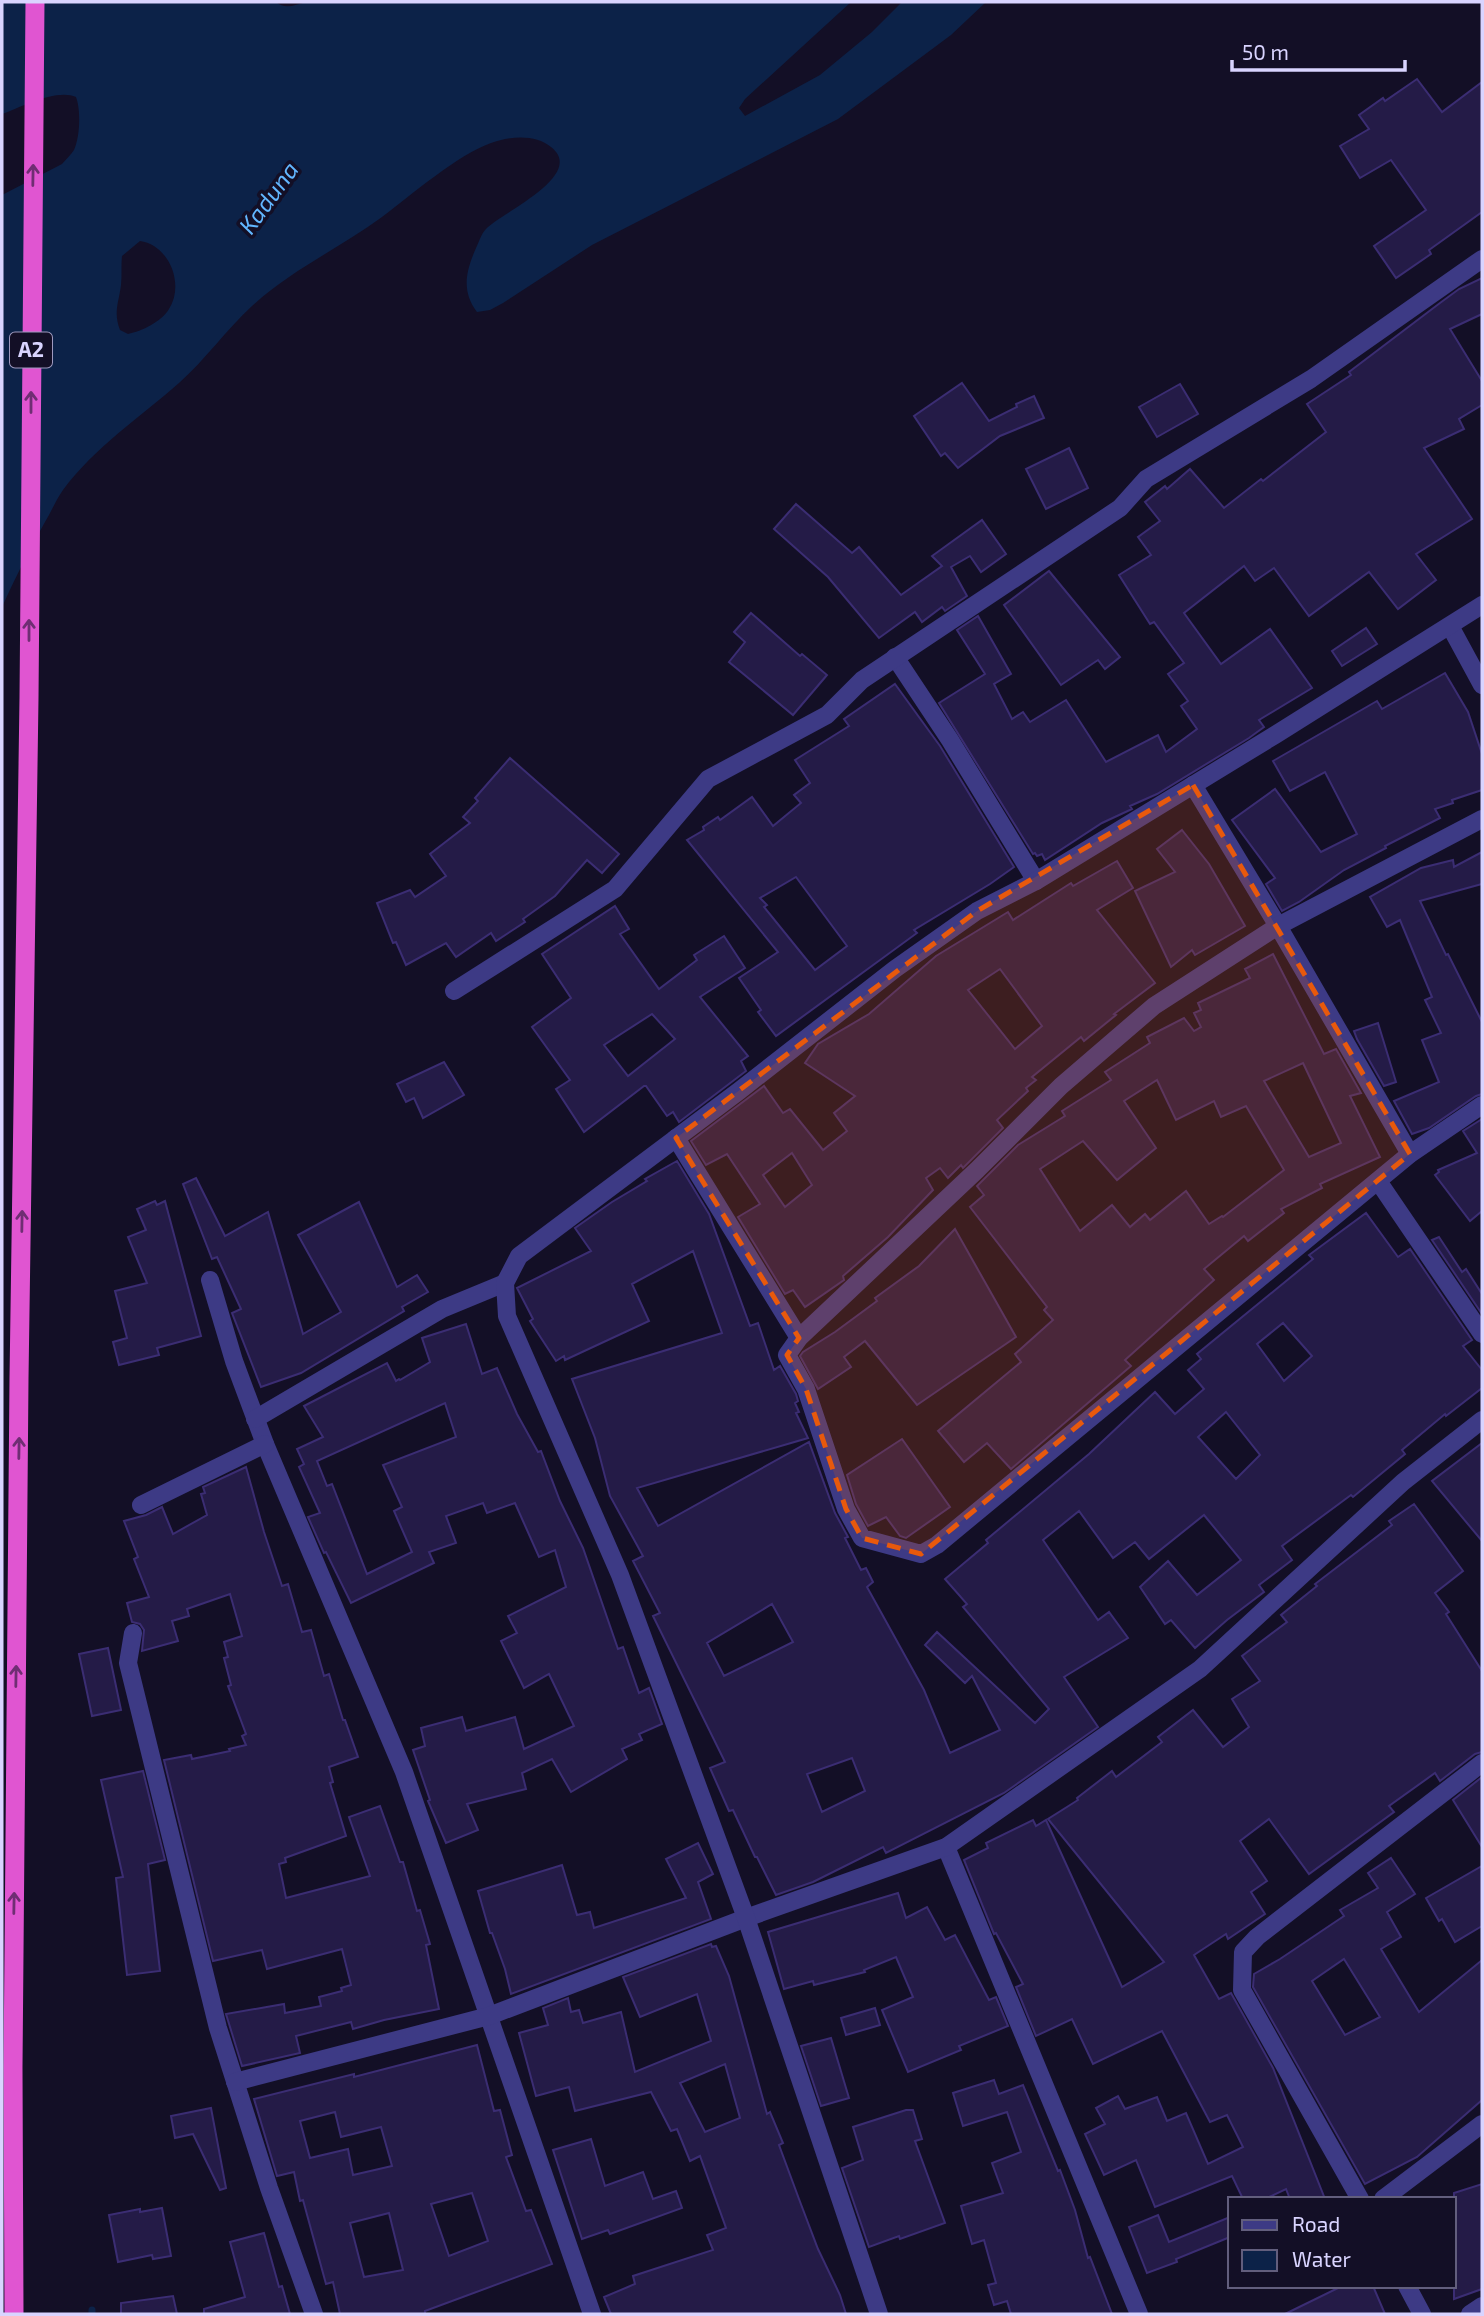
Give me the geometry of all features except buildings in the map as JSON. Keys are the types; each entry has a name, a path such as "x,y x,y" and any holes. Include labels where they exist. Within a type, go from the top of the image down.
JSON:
{"highway":[{"name":"A2","path":"13,2314 19,1420 35,2"}],"street":[{"path":"454,991 615,889 708,779 827,715 862,680 1120,508 1146,479 1311,379 1482,259"},
{"path":"879,2314 746,1918 621,1575 507,1316 505,1283 519,1256 895,969 977,911 1036,881 1482,605"},
{"path":"1451,626 1482,685"},
{"path":"895,657 950,740 1036,881"},
{"path":"1193,785 1410,1154"},
{"path":"1482,819 1278,926 1154,1006 1061,1086 967,1180 799,1338 787,1355 806,1389 846,1509 862,1538 921,1554 937,1545 1410,1154 1482,1105"},
{"path":"676,1138 799,1338"},
{"path":"1378,1181 1482,1335"},
{"path":"210,1280 234,1361 255,1419 404,1772 592,2314"},
{"path":"255,1419 442,1309 505,1283"},
{"path":"235,2082 489,2016 746,1918 946,1847 1200,1669 1403,1482 1482,1420"},
{"path":"141,1504 265,1444"},
{"path":"133,1633 128,1663 218,2028 269,2188 314,2314"},
{"path":"1359,2197 1242,1990 1243,1952 1257,1937 1482,1763"},
{"path":"946,1847 1139,2314"},
{"path":"1386,2197 1482,2124"},
{"path":"1408,2288 1422,2314"},
{"path":"1470,2314 1482,2306"}],"highlighted area":[{"path":"1193,785 1410,1154 921,1554 862,1538 846,1509 806,1389 787,1355 799,1338 676,1138 977,911"}],"water":[{"name":"Kaduna","path":"2,2 276,2 287,6 306,2 851,2 745,99 739,108 745,116 820,75 872,32 902,2 986,2 951,35 838,119 592,245 503,303 490,310 477,312 469,296 467,281 481,236 486,229 550,181 558,169 559,158 551,147 530,138 506,139 478,148 435,176 366,228 267,293 242,315 189,374 89,460 58,498 2,607 2,195 62,164 76,145 79,116 76,97 68,95 49,97 2,114","holes":["140,241 159,250 171,267 175,278 174,299 166,314 156,322 128,334 120,330 117,318 122,256"]}]}
